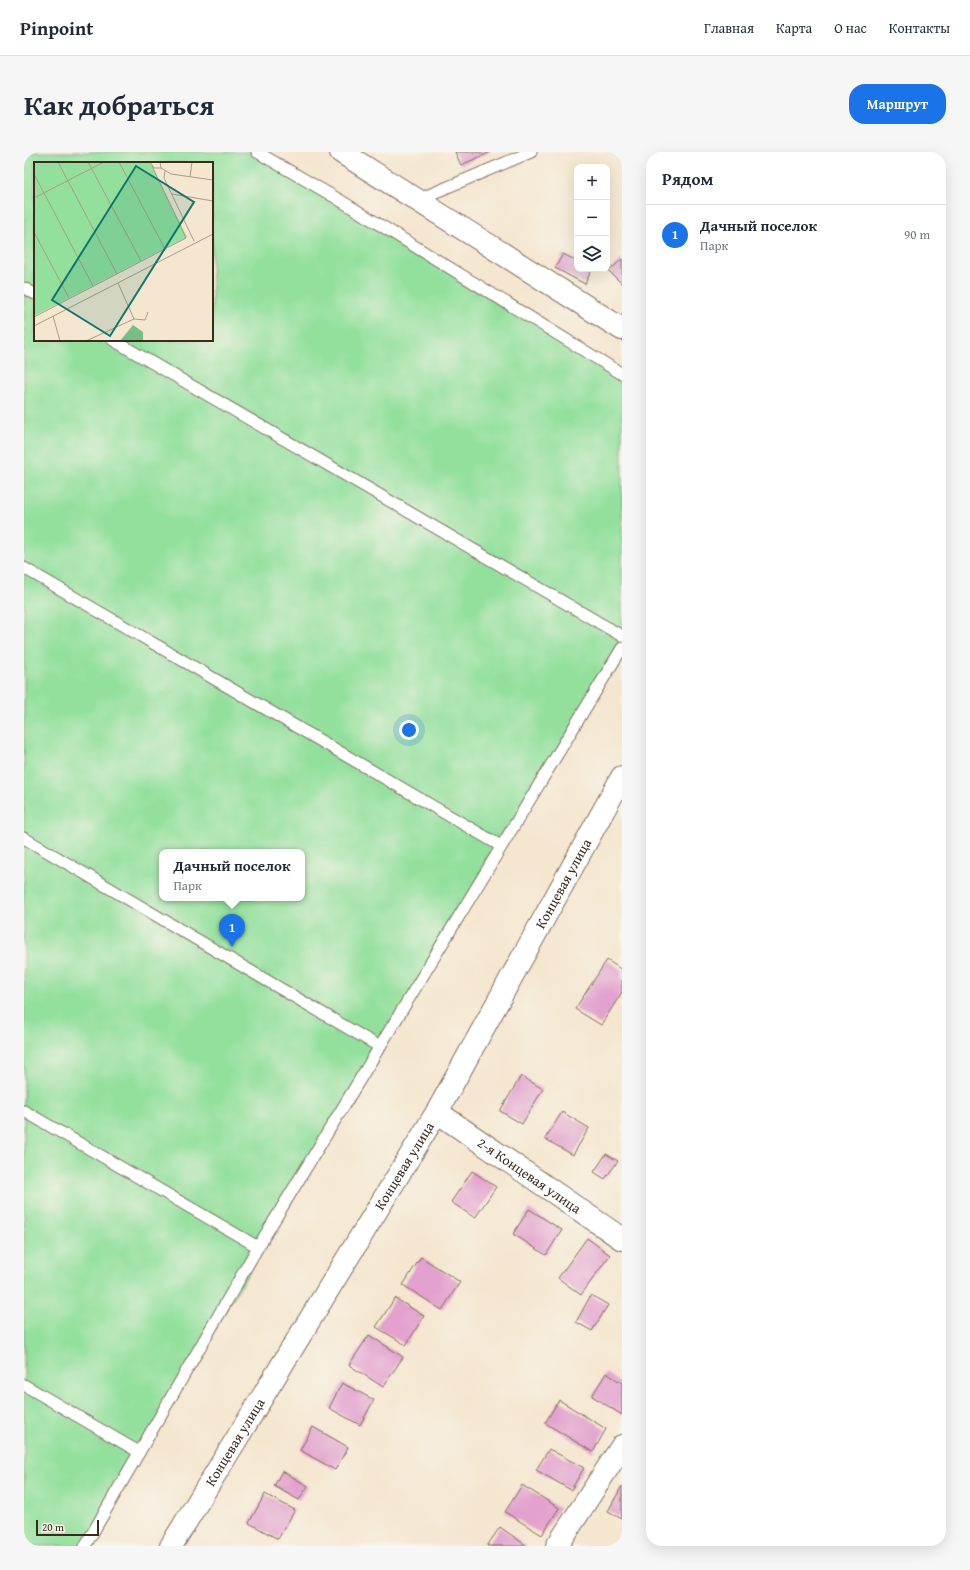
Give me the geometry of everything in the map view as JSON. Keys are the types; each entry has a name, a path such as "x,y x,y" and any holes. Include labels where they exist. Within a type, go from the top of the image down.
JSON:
{"street":[{"path":"341,152 622,329"},
{"name":"Концевая улица","path":"171,1546 437,1112 622,777"},
{"name":"2-я Концевая улица","path":"437,1112 622,1239"},
{"path":"557,1546 622,1446"}],"lane":[{"path":"257,152 338,199 622,374"},
{"path":"417,200 531,152"},
{"path":"24,288 34,293"},
{"path":"115,341 622,636"},
{"path":"24,568 501,846"},
{"path":"85,1546 258,1247 622,648"},
{"path":"24,838 380,1047"},
{"path":"24,1112 258,1247"},
{"path":"24,1385 139,1452"}],"green space":[{"path":"24,152 257,152 622,374 622,648 85,1546 24,1546"}],"building":[{"path":"455,152 491,152 461,165"},
{"path":"563,254 574,260 574,272 591,272 585,284 555,268"},
{"path":"622,259 622,284 610,272 610,270"},
{"path":"607,960 622,970 622,992 601,1025 575,1009"},
{"path":"521,1076 543,1089 522,1124 500,1111"},
{"path":"562,1112 589,1128 573,1155 545,1139"},
{"path":"606,1154 618,1161 605,1179 594,1172"},
{"path":"472,1171 496,1187 475,1218 451,1202"},
{"path":"529,1209 562,1230 546,1255 513,1234"},
{"path":"587,1238 610,1255 581,1295 558,1278"},
{"path":"421,1257 460,1282 442,1310 403,1285"},
{"path":"591,1295 608,1305 592,1331 576,1322"},
{"path":"395,1298 424,1316 406,1345 376,1327"},
{"path":"369,1335 403,1357 383,1387 349,1365"},
{"path":"606,1373 622,1383 622,1415 592,1396"},
{"path":"342,1383 374,1400 360,1425 329,1408"},
{"path":"559,1400 606,1429 593,1452 545,1423"},
{"path":"313,1427 348,1447 335,1470 300,1450"},
{"path":"549,1449 584,1468 571,1490 536,1470"},
{"path":"282,1471 308,1486 299,1500 274,1486"},
{"path":"522,1485 559,1508 542,1535 505,1512"},
{"path":"622,1486 622,1519 608,1511"},
{"path":"265,1494 295,1510 278,1539 249,1523"},
{"path":"500,1527 527,1546 487,1546"}],"place":[{"name":"Дачный поселок","path":"232,947"}]}
